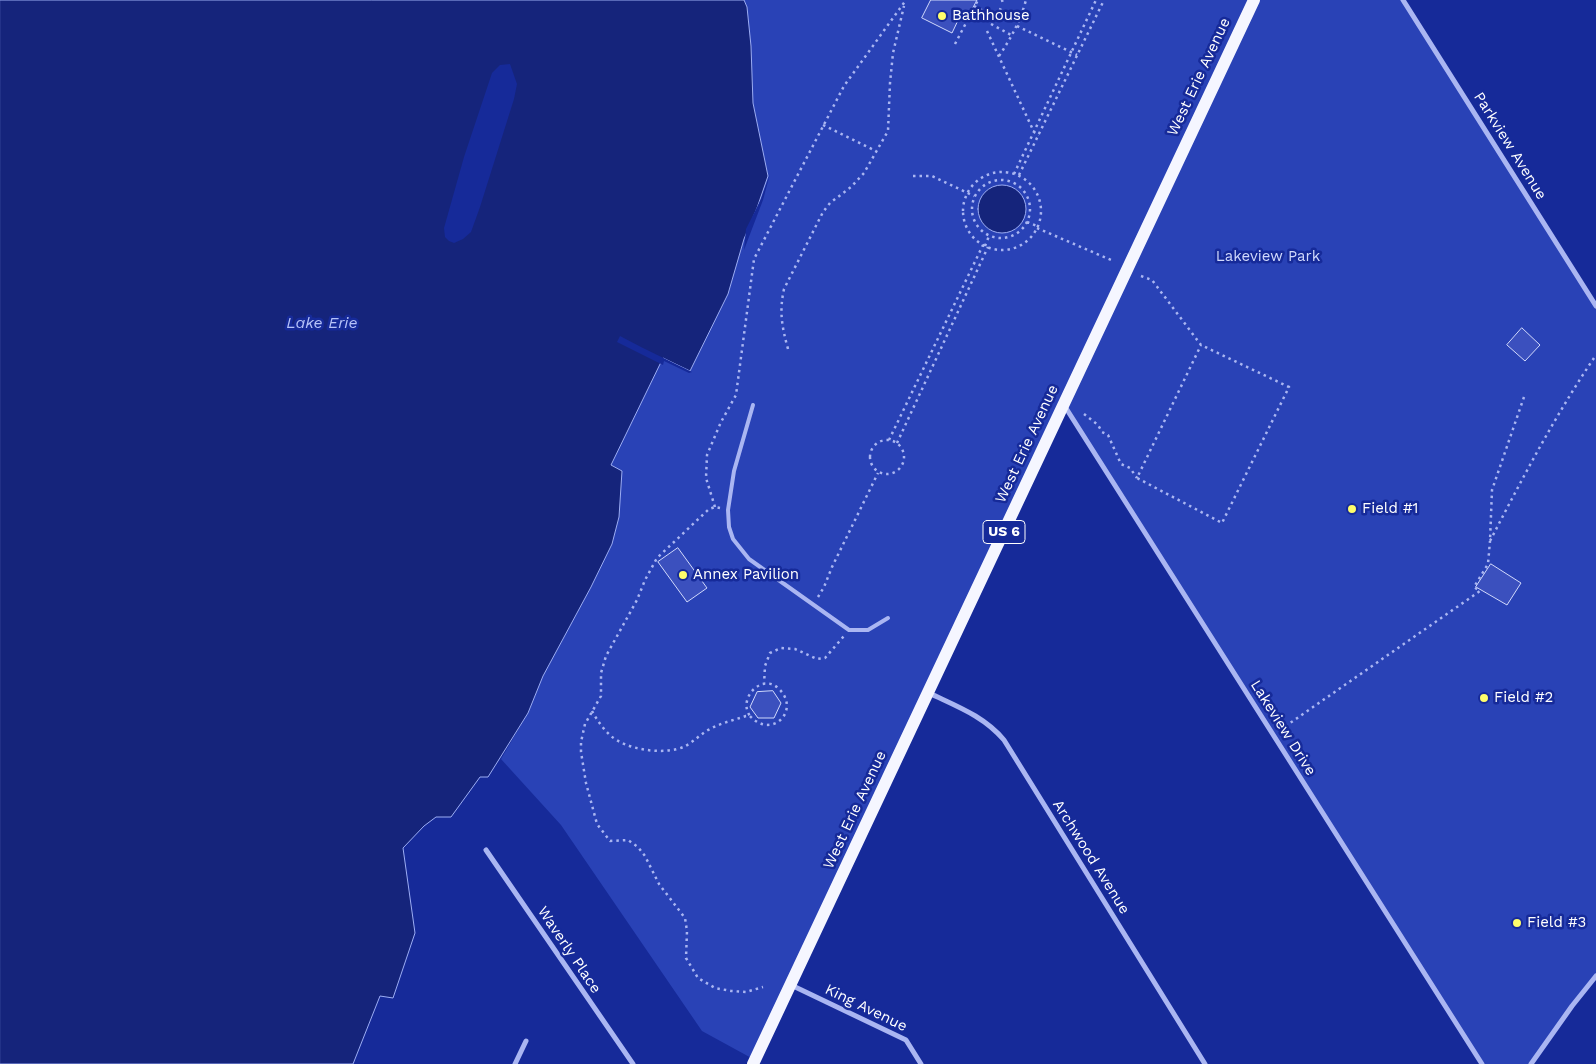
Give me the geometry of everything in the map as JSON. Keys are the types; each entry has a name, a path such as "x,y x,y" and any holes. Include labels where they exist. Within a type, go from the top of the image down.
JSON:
{"main road":[{"name":"West Erie Avenue","path":"753,1064 1254,0"}],"street":[{"name":"Parkview Avenue","path":"1403,0 1596,306"},
{"path":"1588,293 1596,293"},
{"name":"Lakeview Drive","path":"1064,405 1482,1064"},
{"name":"Archwood Avenue","path":"928,692 984,720 1004,740 1205,1064"},
{"name":"Waverly Place","path":"486,850 633,1064"},
{"path":"1531,1064 1596,976"},
{"name":"King Avenue","path":"790,985 906,1040 921,1064"},
{"path":"515,1064 526,1041"}],"lane":[{"path":"753,405 734,471 728,510 729,527 733,539 749,559 848,630 868,630 888,618"}],"path":[{"path":"715,507 706,478 707,455 717,430 736,395 754,259 844,86 906,0"},
{"path":"955,44 978,0"},
{"path":"998,56 1013,36 1022,18 1026,0"},
{"path":"1014,182 1034,132 1096,0"},
{"path":"1017,175 1039,135 1104,0"},
{"path":"788,349 781,322 781,303 784,289 823,212 830,203 851,187 864,173 888,131 893,53 904,4"},
{"path":"974,6 995,17"},
{"path":"999,9 1022,18"},
{"path":"1091,11 1097,14"},
{"path":"991,24 1013,36"},
{"path":"1017,26 1078,55"},
{"path":"987,30 1034,132 1039,135"},
{"path":"1052,93 1057,96"},
{"path":"823,125 876,151"},
{"path":"993,172 1006,172 1017,175 1030,182 1037,192 1041,204 1041,216 1037,227 1030,238 1020,246 1008,249 996,249 985,246 973,237 966,226 963,213 964,199 968,193 980,178 993,172"},
{"path":"913,176 932,176 975,197"},
{"path":"996,180 1014,182 1023,188 1028,197 1031,207 1028,222 1018,233 1009,237 998,238 989,236 976,223 973,214 975,197 980,188 988,183 996,180"},
{"path":"1028,222 1111,260"},
{"path":"896,443 964,299 989,236"},
{"path":"889,440 958,296 985,246"},
{"path":"1084,414 1098,425 1102,432 1108,435 1121,464 1130,468 1137,478 1222,523 1289,388 1201,345 1152,280 1141,276"},
{"path":"958,296 964,299"},
{"path":"938,337 944,340"},
{"path":"1137,478 1201,345"},
{"path":"1490,541 1528,466 1569,395 1596,355"},
{"path":"916,384 923,387"},
{"path":"1273,735 1480,591 1474,587 1488,564 1492,490 1524,397"},
{"path":"889,440 896,443 904,452 904,463 890,474 878,473 870,464 871,452 877,443 889,440"},
{"path":"813,604 824,587 878,473"},
{"path":"728,510 715,507 709,509 657,558 637,600 606,656 601,672 601,696 585,724 581,752 586,783 597,824 610,842 628,840 638,847 645,856 659,884 685,918 687,931 686,958 698,978 715,988 731,991 746,992 763,987"},
{"path":"764,685 765,666 770,653 781,648 795,649 817,660 825,658 848,630"},
{"path":"757,686 775,686 786,699 785,716 780,721 766,726 759,724 750,716 746,702 750,691 757,686"},
{"path":"592,711 602,726 612,736 643,750 677,749 695,741 710,729 750,716"}],"green space":[{"name":"Lakeview Park","path":"744,0 1403,0 1596,306 1596,976 1531,1064 1482,1064 1064,405 755,1060 702,1031 561,825 501,759 528,713 543,676 612,544 622,471 610,465 663,357 690,370 768,176 753,103 751,46 747,7"}],"water":[{"name":"Lake Erie","path":"0,0 744,0 747,7 751,46 753,103 768,176 744,239 728,294 690,371 663,358 611,465 622,471 619,517 612,544 543,676 528,713 488,777 480,777 451,817 436,817 424,826 403,848 415,933 393,998 380,996 353,1064 0,1064"},
{"path":"997,185 1007,185 1016,189 1022,195 1026,209 1022,223 1016,229 1007,233 997,233 988,229 982,223 978,214 978,204 982,195 988,189"}],"pier":[{"path":"510,64 517,84 514,99 471,232 463,239 454,243 445,237 444,228 464,157 492,73 500,65"},
{"path":"770,174 763,200 744,250 746,229 761,199"},
{"path":"620,336 692,372 689,373 664,361 663,365 617,342"}],"building":[{"name":"Bathhouse","path":"931,0 977,0 968,17 961,14 952,33 922,18"},
{"path":"1522,328 1540,345 1525,361 1507,345"},
{"name":"Annex Pavilion","path":"678,548 707,588 687,602 658,562"},
{"path":"1491,564 1521,583 1507,605 1476,587"},
{"path":"773,691 781,703 774,718 758,718 750,707 757,692"}],"place":[{"name":"Bathhouse","path":"942,16"},
{"name":"Field #1","path":"1352,509"},
{"name":"Annex Pavilion","path":"683,575"},
{"name":"Field #2","path":"1484,698"},
{"name":"Field #3","path":"1517,923"}]}
